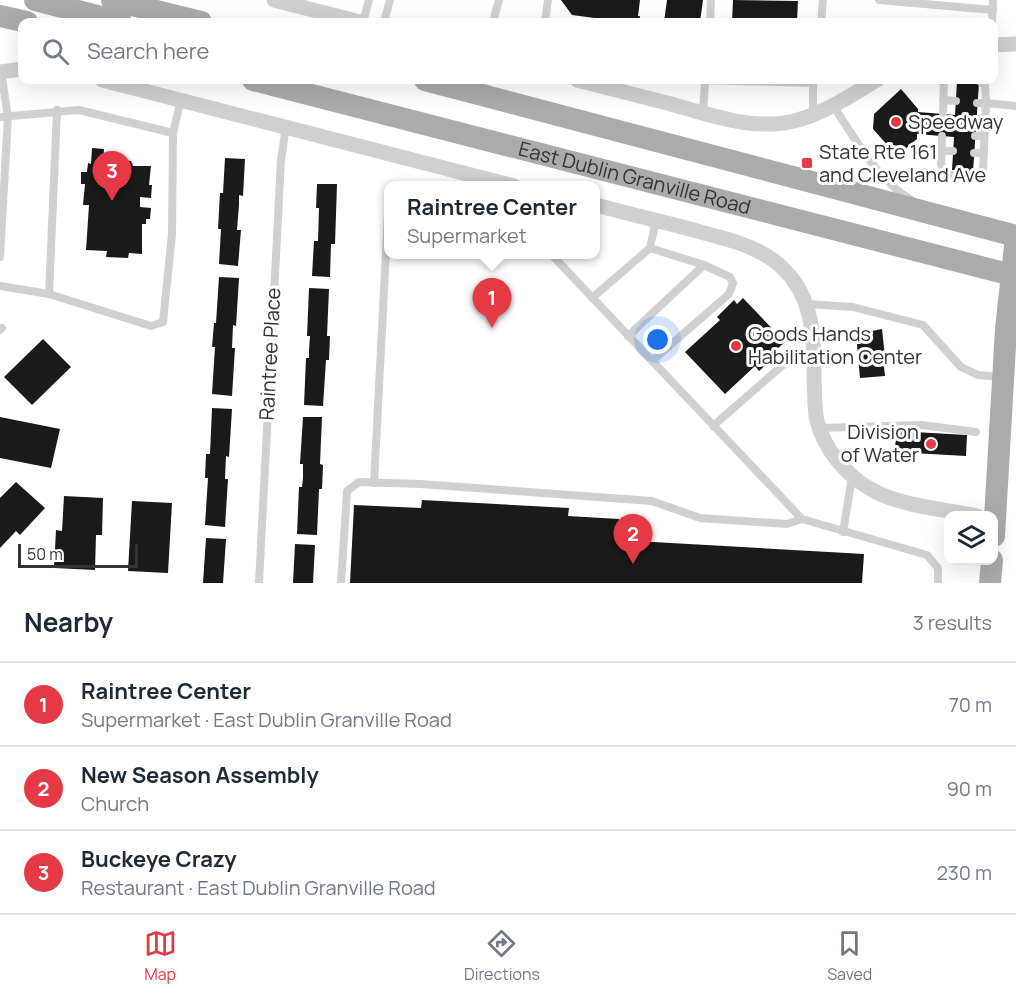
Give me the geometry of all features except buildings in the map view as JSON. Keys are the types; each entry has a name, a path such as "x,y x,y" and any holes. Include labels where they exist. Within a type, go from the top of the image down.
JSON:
{"main road":[{"path":"35,0 105,18"},
{"path":"112,0 185,18"},
{"path":"0,16 18,20"},
{"name":"East Dublin Granville Road","path":"269,84 1014,276"},
{"name":"East Dublin Granville Road","path":"440,84 1016,236"},
{"path":"991,511 1016,236"},
{"path":"990,583 992,565"}],"street":[{"path":"274,0 346,18"},
{"path":"998,45 1016,44"},
{"path":"0,72 18,70"},
{"name":"East Dublin Granville Road","path":"119,84 286,126 484,181"},
{"path":"598,84 628,90 703,113 770,124 794,121 813,114 833,105 867,84"},
{"name":"East Dublin Granville Road","path":"600,207 729,239 756,250 774,261 788,274 807,304 813,324 815,405 820,428 836,459 852,477 878,493 945,511"}],"lane":[{"path":"363,18 369,0"},
{"path":"385,18 390,0"},
{"path":"494,18 499,0"},
{"path":"546,18 548,0"},
{"path":"710,18 711,0"},
{"path":"821,18 823,0"},
{"path":"879,0 993,10"},
{"path":"992,18 993,0"},
{"path":"0,72 4,117 0,257"},
{"path":"703,113 705,84"},
{"path":"813,114 814,84"},
{"path":"943,114 944,84"},
{"path":"942,136 941,165 949,175 974,176 980,174 983,169 986,119 982,103 984,84"},
{"path":"0,286 49,294 151,326 162,322 172,234 173,132 181,99"},
{"path":"943,100 956,101"},
{"path":"982,103 1016,106"},
{"path":"833,105 879,172 896,191 937,216"},
{"path":"4,117 57,110 79,110 173,132"},
{"path":"49,294 57,110"},
{"path":"976,119 986,119"},
{"name":"Raintree Place","path":"259,583 281,160 286,126"},
{"path":"975,136 984,136"},
{"path":"941,151 953,152"},
{"path":"974,153 984,153"},
{"path":"592,298 650,248 656,220"},
{"path":"650,248 704,265 730,277 733,283 729,294 652,361"},
{"path":"374,483 386,259"},
{"path":"555,259 802,519 927,555 938,568 938,583"},
{"path":"628,336 704,265"},
{"path":"807,304 853,307 923,325 961,367 978,375 1003,378"},
{"path":"713,426 784,364"},
{"path":"820,428 922,425 976,432"},
{"path":"843,532 852,477"},
{"path":"341,583 347,491 359,482 499,489 652,501 700,518 787,524 802,519"}],"place":[{"name":"Speedway","path":"896,122"},
{"name":"State Rte 161 and Cleveland Ave","path":"807,163"},
{"name":"Buckeye Crazy","path":"112,201"},
{"name":"Raintree Center","path":"492,328"},
{"name":"Goods Hands Habilitation Center","path":"736,346"},
{"name":"Division of Water","path":"931,444"},
{"name":"New Season Assembly","path":"633,564"}]}
